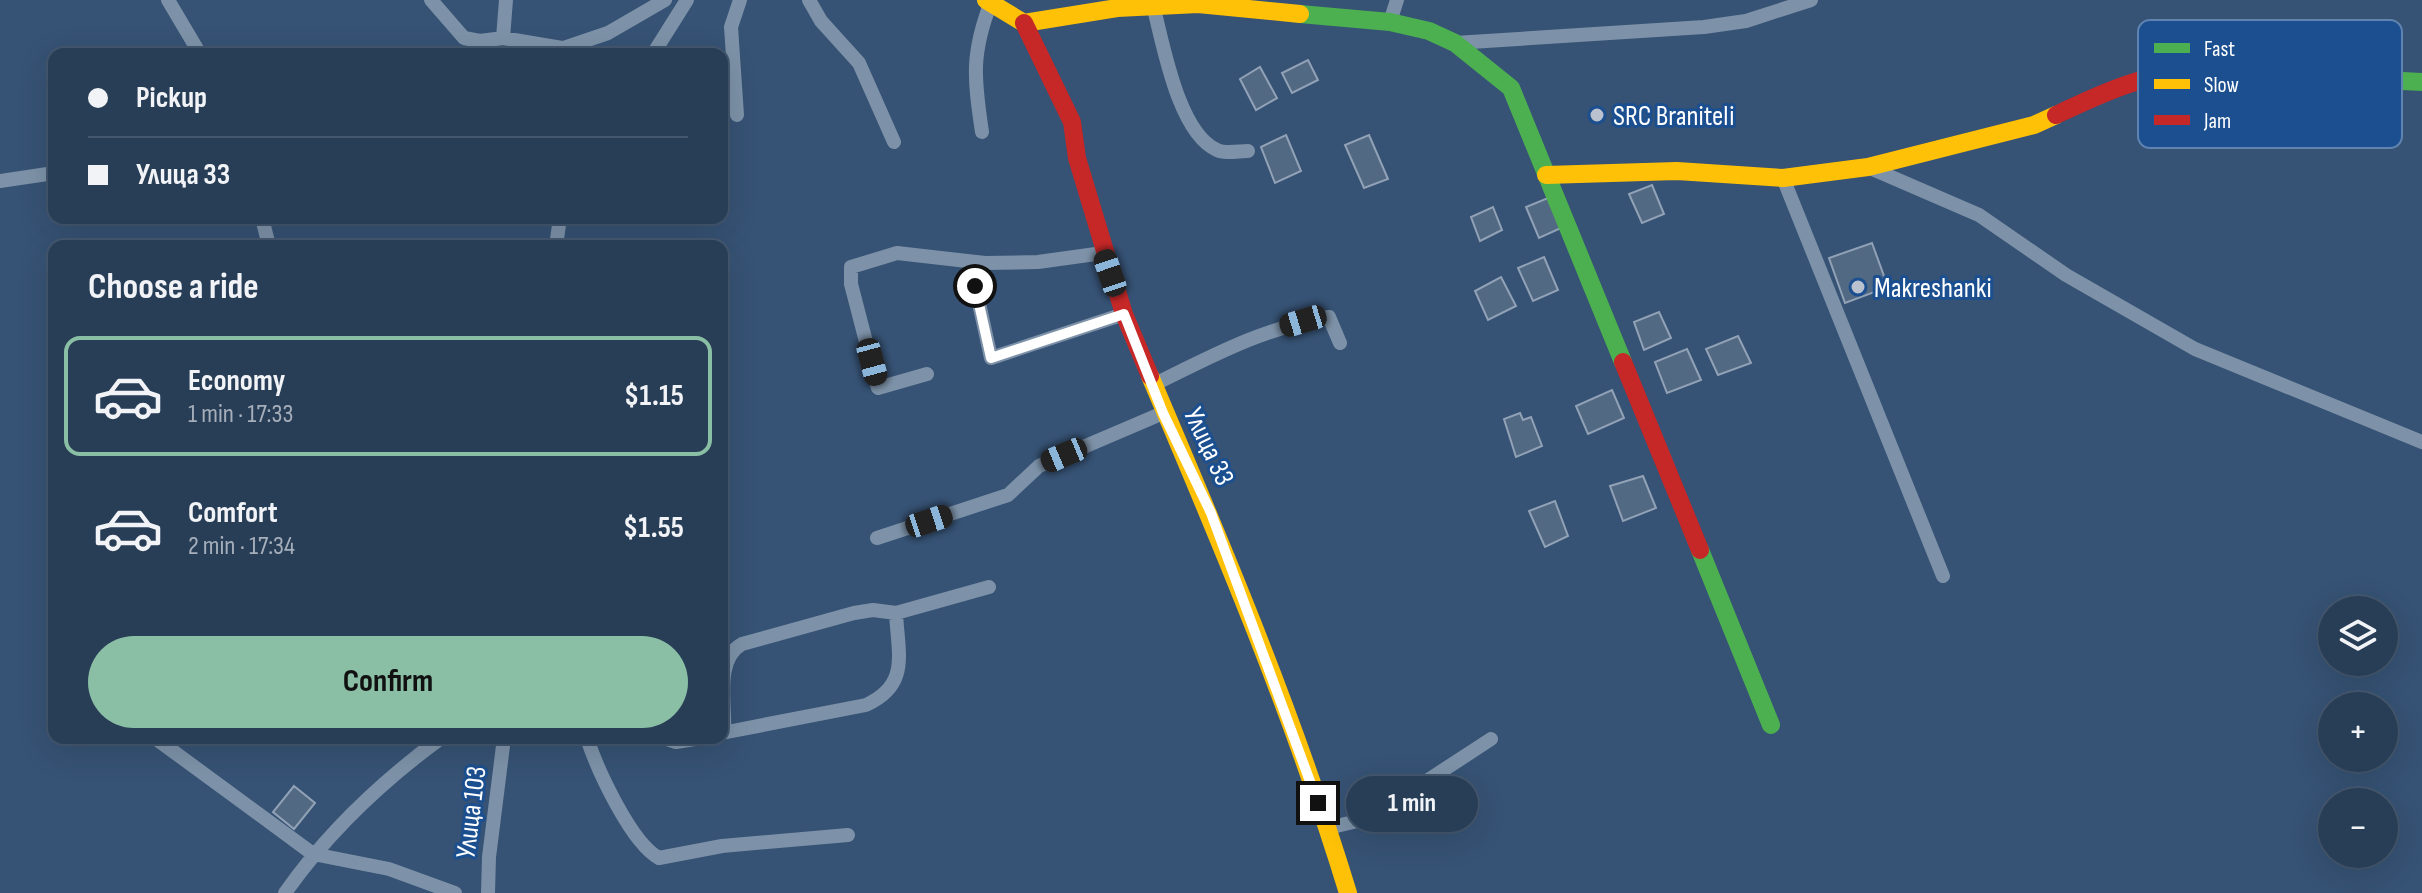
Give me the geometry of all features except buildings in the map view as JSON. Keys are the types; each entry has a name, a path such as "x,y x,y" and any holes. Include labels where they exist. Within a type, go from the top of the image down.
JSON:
{"street":[{"path":"168,0 196,48"},
{"path":"431,0 464,38 480,41 503,38 562,48 608,33 665,0"},
{"path":"503,38 506,0"},
{"path":"657,48 687,0"},
{"path":"737,115 731,27 740,0"},
{"path":"809,0 821,21 859,63 894,142"},
{"path":"1390,22 1397,0"},
{"path":"1455,43 1704,27 1774,14 1811,0"},
{"path":"982,132 973,71 989,1 1024,23 1153,5 1198,4 1390,22 1429,31 1455,43 1511,88 1771,725"},
{"path":"1153,5 1177,95 1200,138 1219,152 1248,151"},
{"name":"Улица 33","path":"1024,23 1053,77 1072,122 1077,158 1103,253 1124,314 1163,413 1216,526 1328,828 1348,893"},
{"path":"2402,81 2422,82"},
{"path":"1546,175 1677,171 1783,178 1868,167 2034,125 2111,89 2138,82"},
{"path":"1868,167 1979,215 2066,275 2195,349 2422,442"},
{"path":"0,181 48,174"},
{"path":"1783,178 1943,576"},
{"path":"927,374 878,388 851,284 851,267 897,253 970,262 1038,262 1103,253"},
{"path":"970,262 991,358 1124,314"},
{"path":"1153,385 1251,338 1303,321 1329,317 1340,343"},
{"path":"877,538 1008,495 1039,466 1163,413"},
{"path":"728,660 734,649 742,644 854,613 873,610 896,613 989,587"},
{"path":"728,732 866,705 882,697 895,685 899,671 896,613"},
{"path":"1328,828 1370,818 1491,739"},
{"path":"163,744 313,854 389,869 455,893"},
{"path":"285,893 313,854 385,783 434,744"},
{"name":"Улица 103","path":"488,893 489,857 503,744"},
{"path":"589,744 600,772 643,846 659,858 722,846 848,835"}],"traffic: fast":[{"path":"1300,14 1390,22 1429,31 1455,43 1511,88 1623,362"},
{"path":"2402,81 2422,82"},
{"path":"1700,550 1771,725"}],"traffic: slow":[{"path":"986,0 1024,23 1117,8 1198,4 1300,14"},
{"path":"1546,175 1677,171 1783,178 1868,167 2034,125 2056,115"},
{"path":"1150,376 1281,696 1348,893"}],"traffic: jam":[{"path":"1024,23 1072,122 1077,158 1124,314 1150,376"},
{"path":"2056,115 2138,81"},
{"path":"1623,362 1700,550"}],"place":[{"name":"SRC Braniteli","path":"1597,115"},
{"name":"Makreshanki","path":"1858,287"}],"route":[{"path":"975,286 991,358 1124,314 1163,413 1211,513 1318,803"}]}
